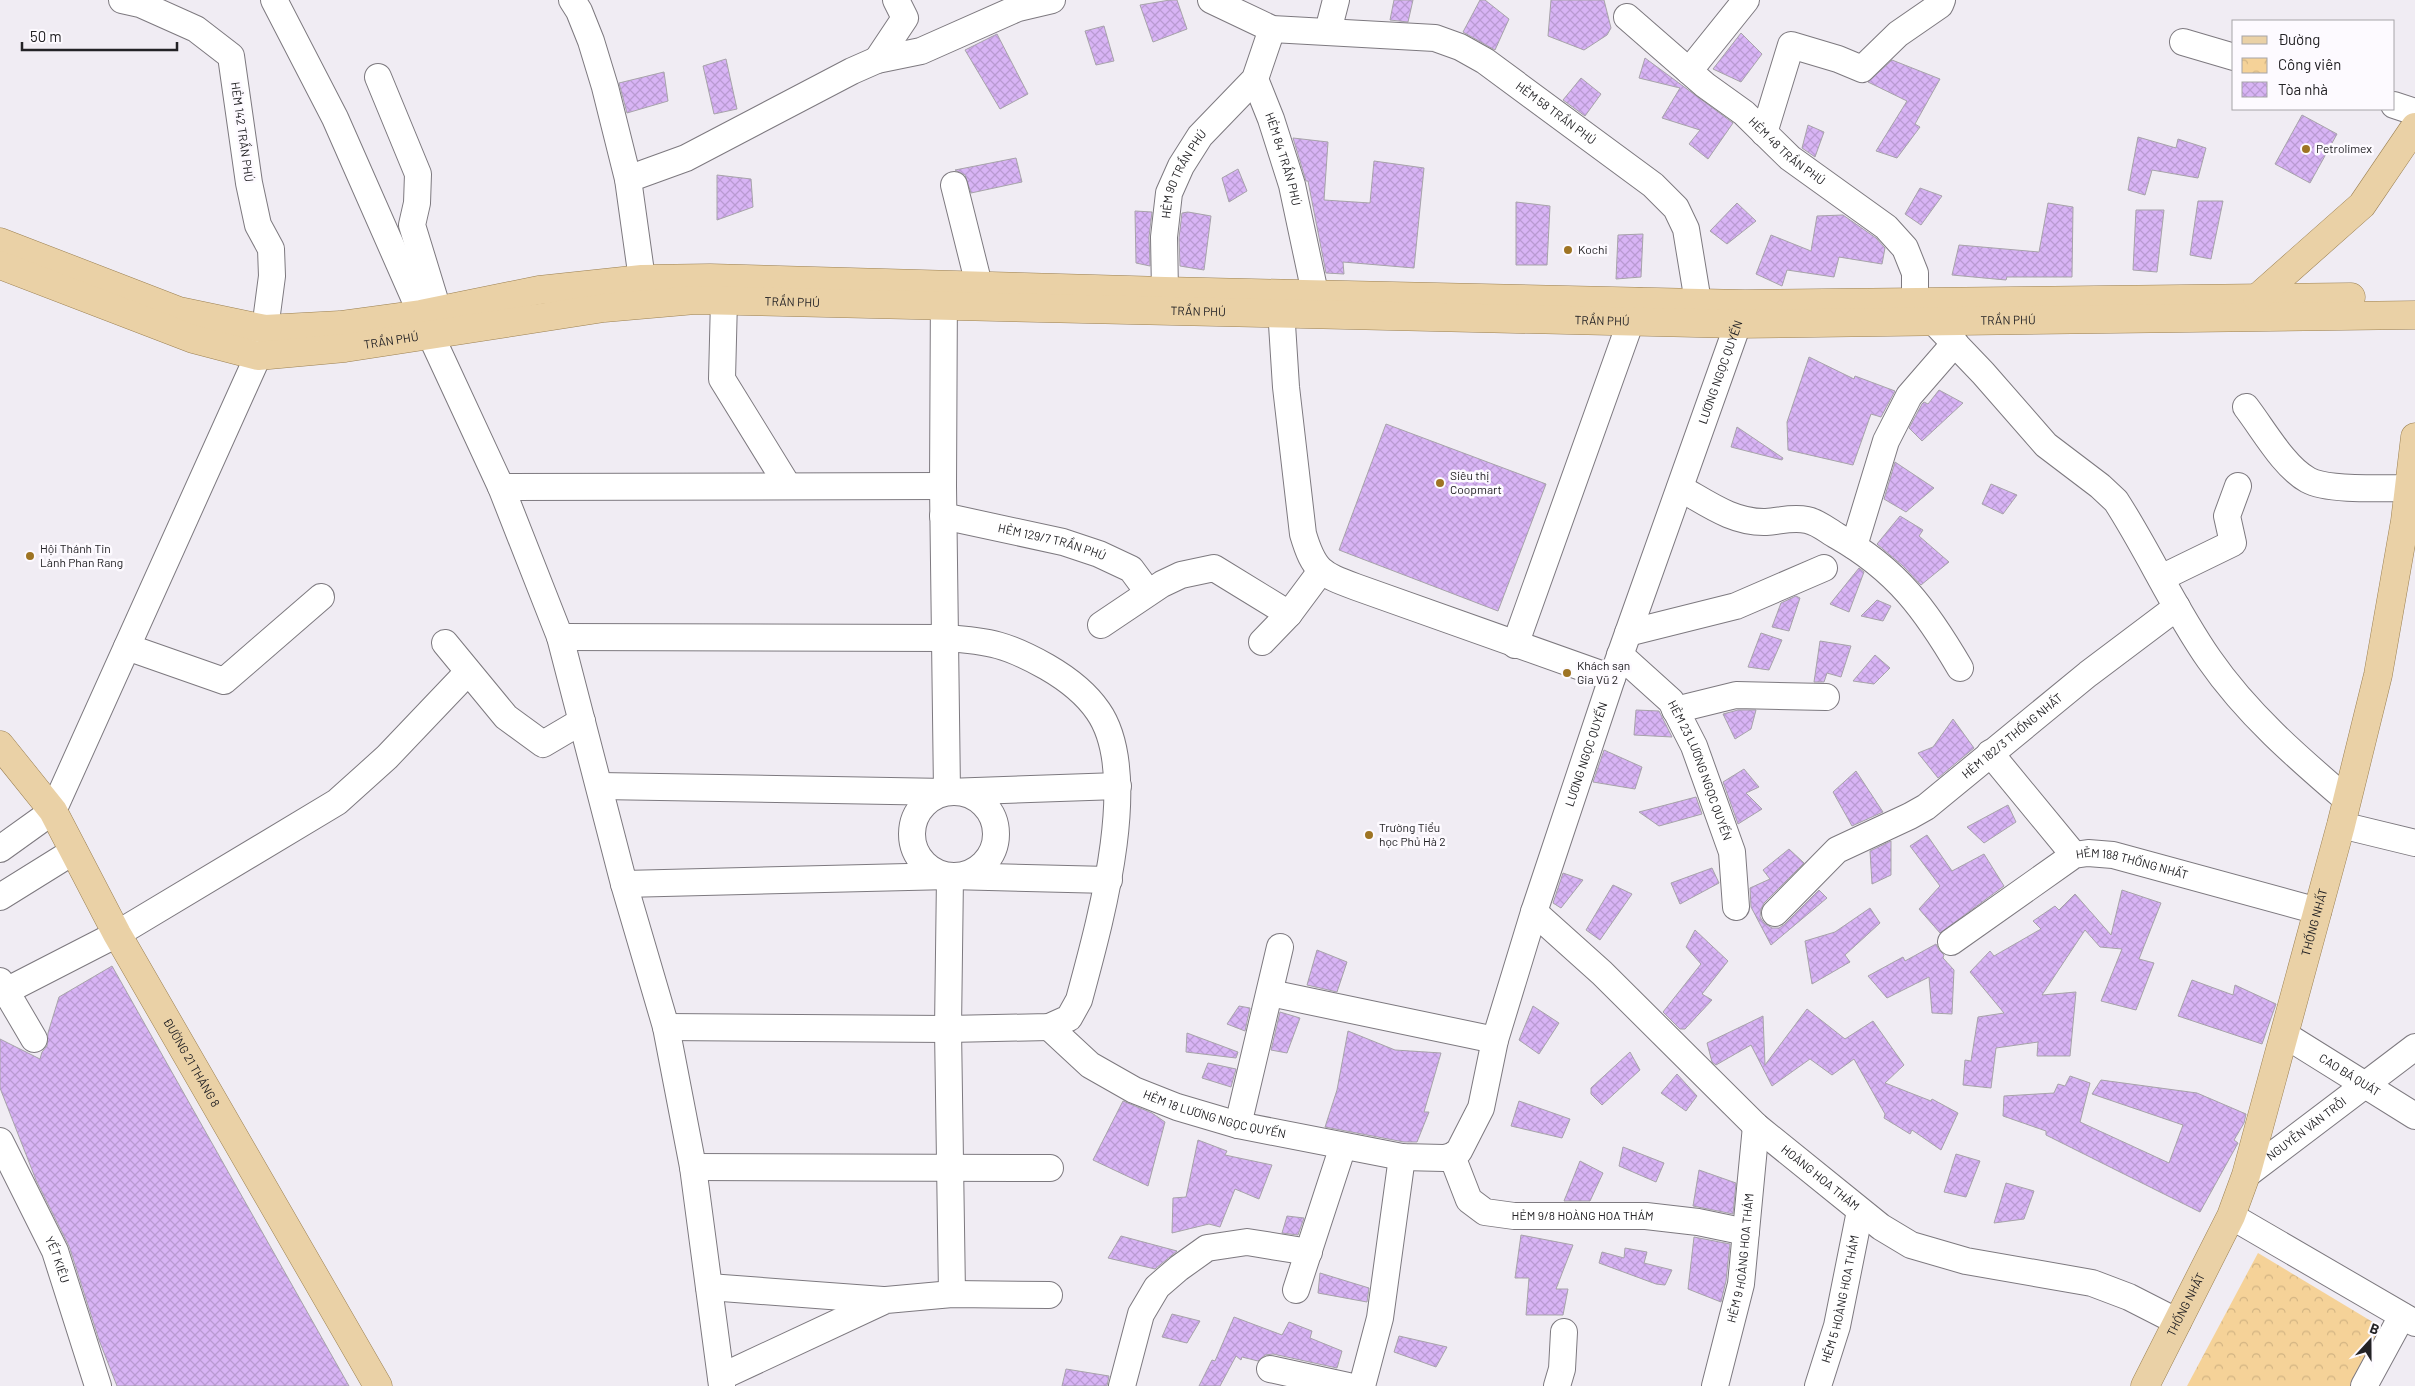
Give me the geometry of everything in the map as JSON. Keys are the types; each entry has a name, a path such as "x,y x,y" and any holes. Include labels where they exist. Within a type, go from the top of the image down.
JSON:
{"main road":[{"path":"2257,298 2362,205 2415,127"},
{"name":"TRẦN PHÚ","path":"0,242 179,311 265,329 430,320"},
{"name":"TRẦN PHÚ","path":"0,265 193,339 258,356 345,348 430,320 539,290 644,292 724,300 945,294 1635,311 1934,321 2415,315"},
{"name":"TRẦN PHÚ","path":"644,292 794,279 945,294 978,285 1165,291 1281,303 1316,293 1635,311 1698,302 1742,314 1915,302 2415,296"},
{"name":"THỐNG NHẤT","path":"2145,1386 2231,1216 2246,1175 2318,911 2378,675 2405,521 2415,437"},
{"name":"ĐƯỜNG 21 THÁNG 8","path":"0,745 53,811 117,934 378,1386"}],"street":[{"name":"HẺM 142 TRẦN PHÚ","path":"53,811 258,356 265,329 272,276 271,249 258,225 249,182 232,56 196,29 140,4 122,0"},
{"path":"274,0 336,118 430,320 501,488 560,637 624,884 666,1027 693,1166 722,1382 886,1300"},
{"path":"572,0 580,11 591,41 605,87 628,179 644,292"},
{"path":"878,60 905,18 896,0"},
{"path":"628,179 686,158 852,71 878,60 921,51 1018,8 1052,0"},
{"path":"1211,0 1272,29 1255,79"},
{"path":"1328,31 1336,0"},
{"path":"1689,71 1746,0"},
{"path":"1764,133 1791,45 1838,59 1862,69 1898,34 1940,5 1942,0"},
{"name":"HẺM 48 TRẦN PHÚ","path":"1627,17 1689,71 1744,113 1790,158 1886,227 1904,248 1915,273 1915,302"},
{"name":"HẺM 58 TRẦN PHÚ","path":"1272,29 1436,38 1460,47 1493,67 1653,185 1676,208 1686,229 1698,302"},
{"path":"2183,42 2232,56"},
{"path":"378,77 418,174 417,203 412,225 430,320"},
{"name":"HẺM 90 TRẦN PHÚ","path":"1165,291 1164,237 1169,193 1181,166 1200,136 1255,79"},
{"name":"HẺM 84 TRẦN PHÚ","path":"1255,79 1271,119 1292,185 1316,293"},
{"path":"2395,105 2415,112"},
{"path":"954,185 978,285"},
{"path":"945,294 943,516 946,638 946,792"},
{"path":"724,300 722,379 788,486"},
{"path":"1915,302 2046,445 2100,486 2116,501 2208,659 2255,717 2344,812 2415,843"},
{"path":"1281,303 1286,387 1303,534 1310,557 1321,571 1356,587 1516,645 1620,655 1824,568"},
{"path":"1516,645 1635,311"},
{"name":"LƯƠNG NGỌC QUYẾN","path":"1452,1156 1459,1151 1469,1136 1481,1108 1495,1040 1534,912 1620,655 1742,314"},
{"path":"1854,546 1886,441 1909,396 1955,344"},
{"path":"2246,407 2294,470 2308,480 2330,486 2408,488"},
{"path":"501,488 943,486"},
{"path":"2161,578 2233,543 2227,516 2238,486"},
{"path":"1680,488 1734,519 1766,522 1793,517 1810,520 1854,546 1881,565 1914,596 1938,630 1960,668"},
{"name":"HẺM 129/7 TRẦN PHÚ","path":"943,516 1063,542 1100,554 1130,570 1148,592"},
{"path":"1101,625 1148,592 1181,575 1214,568 1288,614"},
{"path":"1262,642 1288,614 1321,571"},
{"path":"127,647 224,682 321,597"},
{"name":"HẺM 182/3 THỐNG NHẤT","path":"1774,913 1837,850 1926,807 2088,674 2177,607"},
{"path":"560,637 946,638 986,641 1018,651 1067,678 1098,712 1112,745 1118,786 1109,880 1079,1000 1069,1018 1049,1028 666,1027"},
{"path":"445,643 506,717 543,744 582,721"},
{"name":"HẺM 23 LƯƠNG NGỌC QUYẾN","path":"1620,655 1671,701 1697,755 1732,852 1736,908"},
{"path":"34,1039 3,986 117,934 337,802 388,758 468,672"},
{"path":"1675,710 1736,695 1826,698"},
{"name":"HẺM 188 THỐNG NHẤT","path":"1990,753 2074,855 2088,853 2113,855 2318,911"},
{"path":"600,786 961,792 980,801 993,818 996,832 995,846 988,859 978,869 964,875 624,884"},
{"path":"1109,880 950,876 937,873 925,866 916,855 911,835 915,815 923,804 934,796 946,792 1118,786"},
{"path":"0,849 53,811"},
{"path":"0,897 74,851"},
{"path":"1951,942 2074,855"},
{"path":"950,876 948,1029 952,1294"},
{"name":"HOÀNG HOA THÁM","path":"1534,912 1602,974 1756,1126 1860,1211 1896,1236 1928,1251 1966,1261 2092,1283 2129,1297 2178,1322"},
{"path":"1238,1125 1280,947"},
{"path":"1270,994 1495,1040"},
{"name":"HẺM 18 LƯƠNG NGỌC QUYẾN","path":"1049,1028 1090,1066 1134,1090 1177,1107 1238,1125 1402,1157"},
{"name":"CAO BÁ QUÁT","path":"2285,1035 2415,1116"},
{"name":"NGUYỄN VĂN TRỖI","path":"2246,1175 2415,1047"},
{"name":"HẺM 9 HOÀNG HOA THÁM","path":"1715,1386 1741,1284 1756,1126"},
{"name":"YẾT KIÊU","path":"0,1142 56,1251 98,1386"},
{"path":"1296,1290 1343,1146"},
{"path":"1362,1386 1380,1318 1402,1157 1452,1156"},
{"name":"HẺM 9/8 HOÀNG HOA THÁM","path":"1452,1156 1469,1200 1485,1212 1514,1216 1646,1216 1698,1222 1746,1232"},
{"path":"693,1166 1050,1168"},
{"name":"HẺM 5 HOÀNG HOA THÁM","path":"1818,1386 1837,1326 1860,1211"},
{"path":"2231,1216 2408,1320 2364,1386"},
{"path":"1122,1386 1141,1314 1157,1287 1179,1268 1207,1248 1247,1242 1309,1252"},
{"path":"709,1287 886,1300 952,1294 1049,1295"},
{"path":"1557,1386 1562,1369 1564,1332"},
{"path":"1270,1369 1348,1386"}],"green space":[{"path":"2258,1253 2381,1327 2350,1386 2187,1386"}],"building":[{"path":"1177,0 1187,29 1153,42 1140,5"},
{"path":"1394,0 1413,0 1408,22 1390,20"},
{"path":"1480,0 1485,0 1509,19 1495,50 1463,32"},
{"path":"1551,0 1604,0 1611,28 1607,35 1584,50 1548,36"},
{"path":"1104,26 1114,61 1096,65 1085,31"},
{"path":"1741,33 1762,54 1741,82 1713,69"},
{"path":"997,34 1028,94 1000,109 965,50"},
{"path":"1645,58 1733,123 1708,159 1689,144 1700,130 1662,118 1680,88 1639,78"},
{"path":"726,59 737,109 714,114 703,66"},
{"path":"1892,60 1940,79 1915,124 1920,127 1897,158 1876,151 1907,101 1868,82"},
{"path":"664,72 668,101 627,113 619,83"},
{"path":"1581,78 1601,94 1585,116 1563,100"},
{"name":"Petrolimex","path":"2302,115 2337,134 2310,183 2275,164"},
{"path":"1808,125 1824,132 1815,157 1802,148"},
{"path":"2138,137 2176,148 2178,139 2206,148 2198,178 2152,170 2145,195 2128,190"},
{"path":"1293,138 1328,142 1324,200 1370,203 1374,161 1424,168 1414,268 1343,262 1344,274 1326,273 1308,181 1306,181"},
{"path":"1016,158 1022,182 971,193 965,175 955,170"},
{"path":"1238,169 1247,191 1229,202 1222,178"},
{"path":"717,175 751,179 753,207 717,220"},
{"path":"1920,188 1942,196 1921,225 1905,214"},
{"path":"2198,201 2223,201 2211,259 2190,255"},
{"path":"1516,202 1550,206 1547,265 1516,265"},
{"path":"1737,203 1756,221 1727,244 1710,231"},
{"path":"2048,203 2073,207 2072,277 2007,277 2006,280 1952,275 1959,245 2039,252"},
{"path":"2136,210 2164,210 2157,272 2133,270"},
{"path":"1135,211 1152,212 1149,237 1150,266 1136,263"},
{"path":"1188,212 1211,216 1204,270 1180,266 1179,238 1182,213"},
{"path":"1843,215 1876,238 1885,248 1882,264 1839,257 1834,277 1787,270 1782,286 1756,274 1771,235 1811,251 1817,216"},
{"path":"1643,234 1641,277 1616,279 1618,235"},
{"path":"1809,357 1854,379 1855,376 1895,391 1881,417 1871,414 1853,465 1788,450 1787,422"},
{"path":"1939,390 1963,403 1922,441 1909,428 1922,404 1924,402 1928,404"},
{"path":"1386,424 1546,484 1498,611 1339,550"},
{"path":"1737,427 1783,458 1782,460 1731,447"},
{"path":"1895,462 1934,488 1906,512 1884,499"},
{"path":"1991,484 2017,495 2003,514 1982,504"},
{"path":"1900,516 1923,530 1919,536 1949,562 1921,585 1903,566 1877,544"},
{"path":"1859,568 1864,572 1849,612 1830,604"},
{"path":"1796,596 1800,598 1789,631 1772,627 1781,603"},
{"path":"1877,600 1891,606 1883,621 1861,616"},
{"path":"1761,633 1782,640 1769,670 1748,667"},
{"path":"1820,641 1851,646 1841,677 1827,673 1824,682 1814,682"},
{"path":"1875,655 1890,668 1874,684 1853,681"},
{"path":"1636,710 1659,711 1672,737 1634,735"},
{"path":"1738,710 1756,710 1751,729 1735,739 1723,714"},
{"path":"1953,719 1974,748 1938,778 1918,753 1933,747"},
{"path":"1604,750 1642,767 1635,789 1593,782"},
{"path":"1744,769 1759,787 1746,793 1762,809 1738,824 1723,782"},
{"path":"1856,771 1883,812 1852,826 1833,792"},
{"path":"1696,797 1702,814 1659,826 1639,812"},
{"path":"2008,805 2016,822 1984,843 1967,827"},
{"path":"1927,835 1952,871 1984,854 2004,886 1940,933 1919,909 1940,886 1910,846"},
{"path":"1891,841 1891,875 1872,884 1870,851"},
{"path":"1789,849 1804,863 1764,903 1760,917 1764,923 1772,928 1779,928 1819,890 1827,898 1771,945 1751,907 1750,888 1770,879 1763,870"},
{"path":"1712,868 1719,883 1680,904 1671,883"},
{"path":"1563,873 1583,880 1561,908 1553,903"},
{"path":"1613,885 1632,894 1600,940 1586,930"},
{"path":"2122,890 2161,903 2139,959 2154,963 2136,1010 2101,1001 2122,949 2100,947 2085,930 2042,995 2076,992 2070,1056 2037,1056 2038,1042 1996,1048 1991,1088 1963,1085 1965,1060 1971,1061 1978,1017 2004,1013 1970,972 1990,951 1994,956 2041,929 2033,921 2055,906 2059,910 2075,894 2111,935"},
{"path":"1870,908 1880,923 1845,955 1850,962 1812,984 1805,941 1835,932"},
{"path":"1695,930 1728,961 1702,994 1712,1000 1685,1029 1680,1029 1663,1012 1701,964 1686,947"},
{"path":"1936,944 1944,955 1943,958 1954,970 1952,1014 1932,1013 1929,977 1887,998 1868,976 1903,957 1905,961"},
{"path":"1317,950 1347,962 1337,992 1307,985"},
{"path":"112,966 349,1386 117,1386 99,1340 69,1246 36,1180 0,1088 0,1039 40,1059 42,1052 47,1046 48,1033 59,997"},
{"path":"2192,980 2233,995 2235,985 2276,1004 2262,1044 2178,1016"},
{"path":"1239,1006 1250,1008 1245,1031 1227,1024"},
{"path":"1533,1006 1559,1023 1539,1054 1519,1040"},
{"path":"1807,1009 1845,1039 1873,1021 1904,1065 1885,1083 1931,1101 1932,1099 1958,1113 1941,1150 1912,1130 1910,1134 1884,1118 1885,1114 1854,1059 1832,1075 1810,1059 1772,1086 1751,1045 1716,1065 1712,1062 1707,1043 1763,1016 1765,1065"},
{"path":"1280,1012 1300,1018 1287,1053 1271,1050"},
{"path":"1348,1031 1395,1050 1441,1053 1424,1112 1429,1112 1417,1142 1404,1142 1325,1127 1337,1090"},
{"path":"1187,1033 1238,1052 1236,1058 1186,1052"},
{"path":"1630,1052 1640,1070 1602,1105 1591,1094 1591,1088"},
{"path":"1208,1063 1236,1069 1231,1087 1202,1078"},
{"path":"1677,1074 1697,1096 1686,1111 1661,1093"},
{"path":"2070,1076 2090,1083 2080,1122 2169,1163 2183,1125 2092,1094 2101,1080 2197,1093 2246,1114 2244,1123 2234,1140 2238,1143 2200,1212 2046,1135 2046,1131 2003,1116 2004,1096 2054,1093 2058,1084 2065,1086"},
{"path":"1123,1101 1152,1113 1165,1122 1148,1186 1093,1160"},
{"path":"1519,1101 1570,1119 1562,1138 1511,1126"},
{"path":"1198,1140 1227,1151 1225,1155 1272,1165 1259,1199 1235,1189 1220,1227 1209,1224 1172,1233 1173,1198 1186,1197"},
{"path":"1623,1147 1664,1163 1656,1182 1619,1166"},
{"path":"1956,1154 1980,1161 1966,1197 1944,1192"},
{"path":"1580,1161 1603,1173 1590,1201 1564,1201"},
{"path":"1699,1170 1736,1183 1733,1214 1693,1206"},
{"path":"2006,1183 2034,1191 2024,1219 1994,1223"},
{"path":"1287,1216 1304,1218 1298,1235 1282,1233"},
{"path":"1521,1235 1573,1245 1556,1289 1568,1289 1563,1315 1526,1315 1529,1278 1515,1278"},
{"path":"1121,1236 1177,1251 1155,1269 1108,1258"},
{"path":"1694,1237 1730,1244 1726,1281 1721,1302 1688,1289"},
{"path":"1625,1248 1647,1252 1644,1263 1672,1270 1665,1285 1656,1284 1599,1263 1602,1252 1624,1258"},
{"path":"1320,1273 1369,1288 1367,1302 1318,1293"},
{"path":"1172,1314 1200,1321 1187,1343 1162,1337"},
{"path":"1234,1317 1282,1335 1289,1322 1312,1331 1310,1338 1342,1351 1337,1368 1273,1354 1265,1355 1258,1361 1242,1357 1241,1360 1236,1356 1220,1386 1199,1386 1212,1360 1215,1361"},
{"path":"1399,1336 1447,1347 1436,1367 1394,1352"},
{"path":"1066,1369 1109,1376 1107,1386 1062,1386"}],"place":[{"name":"Petrolimex","path":"2306,149"},
{"name":"Kochi","path":"1568,250"},
{"name":"Siêu thị Coopmart","path":"1440,483"},
{"name":"Hội Thánh Tin Lành Phan Rang","path":"30,556"},
{"name":"Khách sạn Gia Vũ 2","path":"1567,673"},
{"name":"Trường Tiểu học Phủ Hà 2","path":"1369,835"}]}
